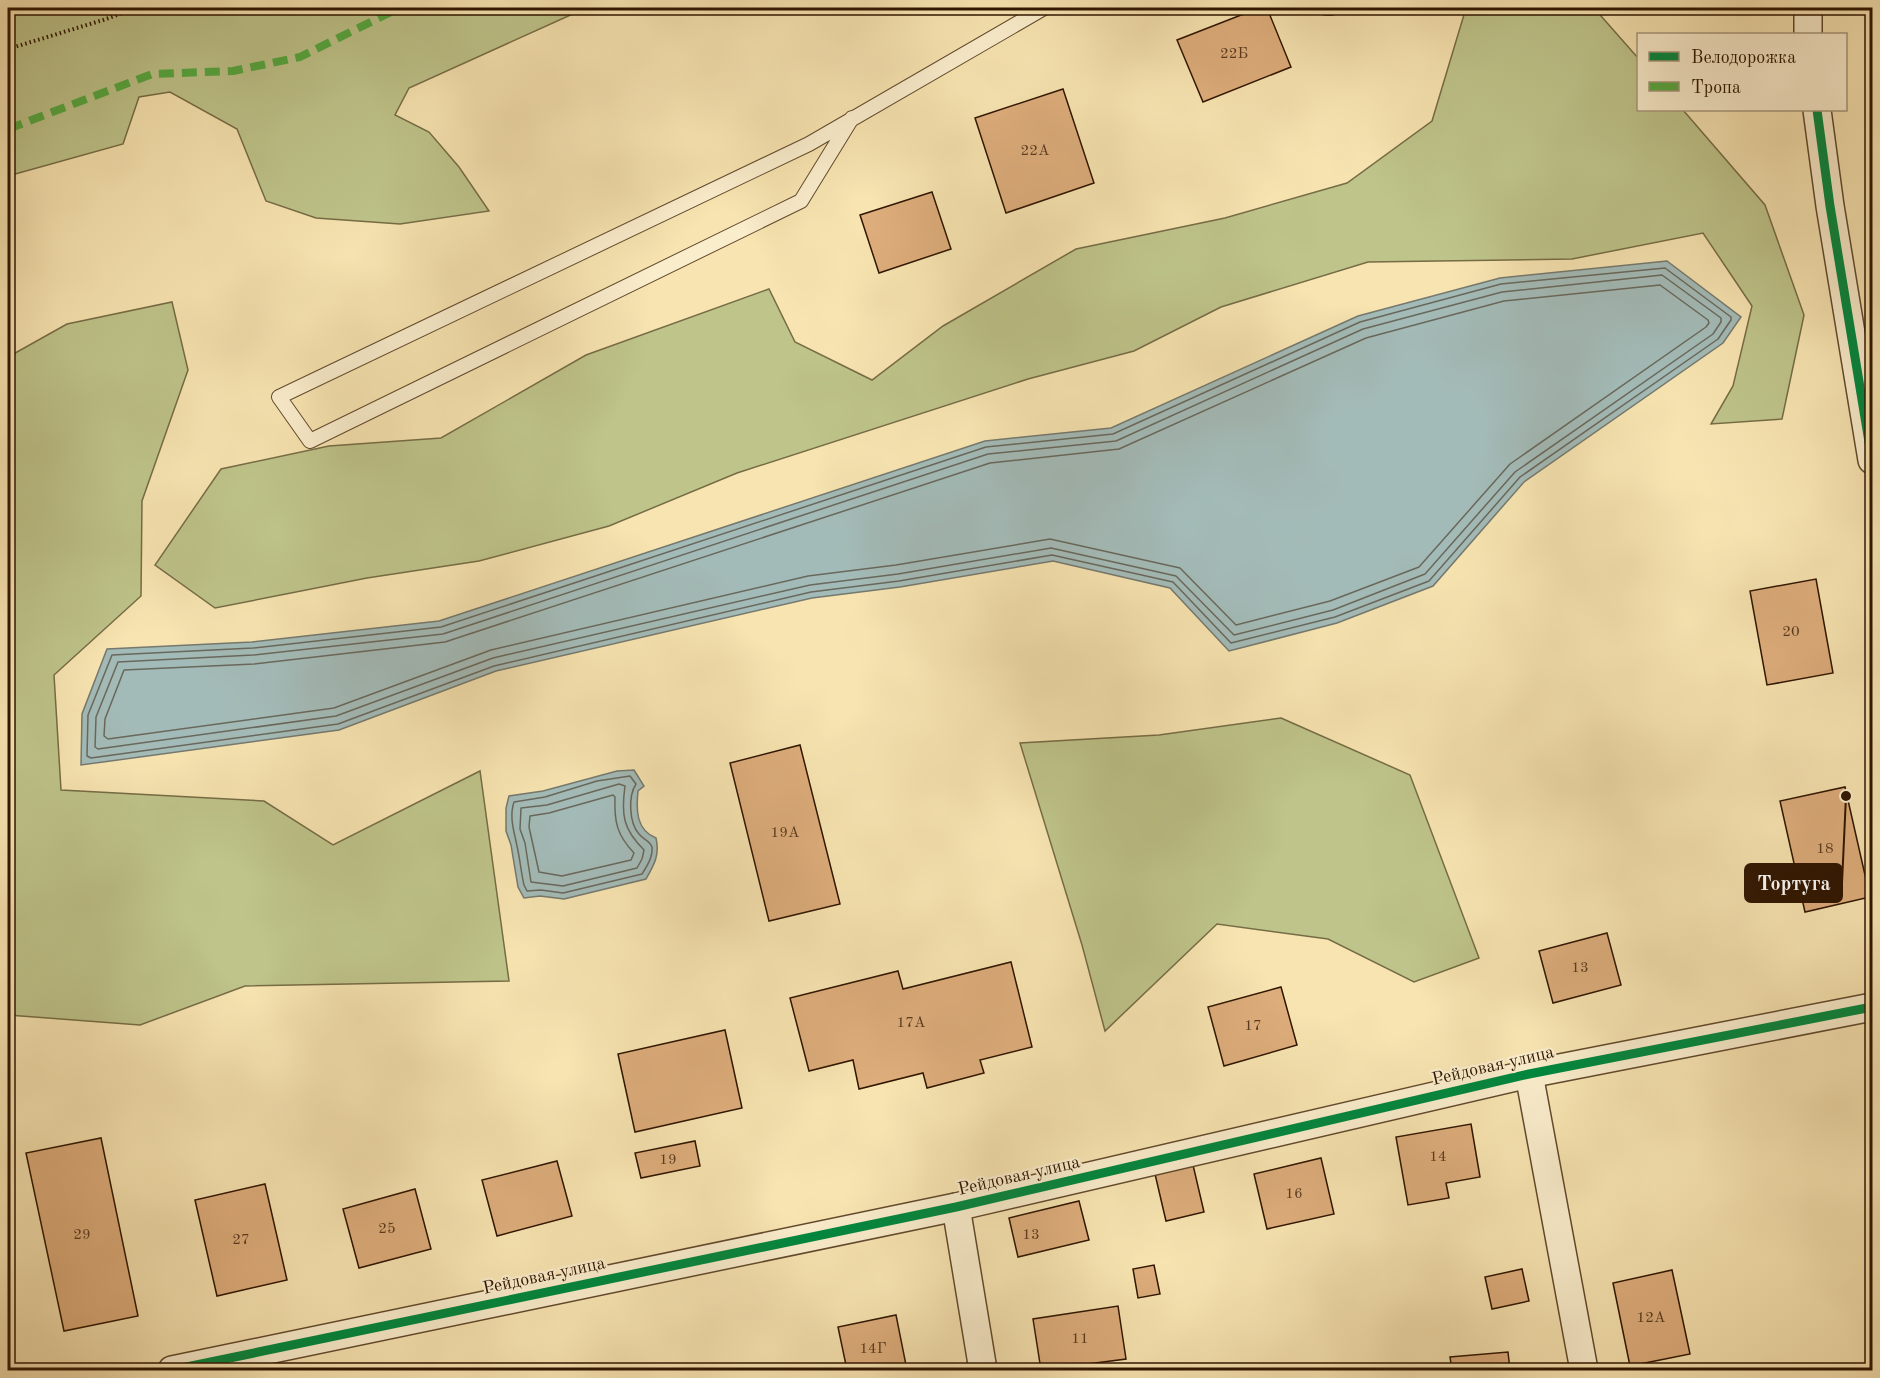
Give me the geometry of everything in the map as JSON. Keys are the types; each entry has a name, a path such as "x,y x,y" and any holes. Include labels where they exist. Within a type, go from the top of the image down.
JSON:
{"street":[{"path":"1808,8 1809,33"},
{"path":"1817,111 1832,218 1872,460"},
{"name":"Рейдовая улица","path":"172,1371 956,1207 1529,1074 1872,1007"},
{"path":"1529,1074 1584,1371"},
{"path":"956,1207 983,1371"}],"lane":[{"path":"852,118 801,201 310,441 279,397 809,144 852,118 1044,8"},
{"path":"1326,8 1331,8"}],"path":[{"path":"8,49 136,8"}],"green space":[{"path":"8,8 586,8 409,88 395,115 429,132 459,167 489,211 400,224 316,218 266,201 237,129 170,92 139,97 123,144 8,176"},
{"path":"1466,8 1594,8 1637,57 1637,111 1684,111 1765,205 1804,315 1782,419 1711,424 1733,386 1752,306 1703,233 1572,259 1368,262 1221,307 1134,351 1028,379 737,473 609,526 479,561 367,578 215,608 155,565 221,469 329,446 441,438 586,355 769,289 795,342 872,380 943,326 1076,249 1225,218 1347,183 1432,121"},
{"path":"172,302 188,370 142,501 141,596 54,675 61,790 264,801 333,845 480,771 509,981 245,986 140,1025 8,1015 8,357 67,324"},
{"path":"1281,718 1410,775 1479,958 1414,982 1328,939 1217,924 1105,1031 1082,945 1020,743 1159,735"}],"water":[{"path":"1667,261 1741,317 1723,343 1524,482 1433,586 1337,623 1229,651 1170,588 1053,561 900,587 812,598 496,671 339,730 81,765 82,714 107,649 252,642 439,621 985,441 1111,428 1358,316 1500,278"},
{"path":"634,770 644,786 638,791 639,819 644,830 656,838 657,844 655,860 646,879 564,899 540,896 524,898 518,887 511,845 506,831 506,808 509,796 543,791 617,771"}],"building":[{"path":"1259,8 1267,8 1291,67 1203,102 1177,40"},
{"path":"1063,89 1094,183 1006,213 975,118"},
{"path":"932,192 951,249 879,273 860,215"},
{"path":"1816,579 1833,673 1767,685 1750,591"},
{"path":"800,745 840,904 769,921 730,763"},
{"path":"1845,787 1870,897 1805,912 1780,801"},
{"path":"1607,933 1621,985 1553,1003 1539,951"},
{"path":"1011,962 1032,1047 980,1060 984,1073 927,1088 923,1073 859,1089 853,1060 809,1071 790,998 898,971 903,989"},
{"path":"1281,987 1297,1045 1224,1066 1208,1007"},
{"path":"725,1030 742,1108 635,1132 618,1054"},
{"path":"1471,1124 1480,1177 1446,1183 1449,1198 1408,1205 1396,1137"},
{"path":"101,1138 138,1316 64,1331 26,1153"},
{"path":"695,1141 700,1166 641,1178 635,1153"},
{"path":"1321,1158 1334,1214 1267,1229 1254,1174"},
{"path":"557,1161 572,1216 497,1236 482,1180"},
{"path":"1193,1165 1204,1212 1166,1221 1155,1174"},
{"path":"265,1184 287,1280 217,1296 195,1200"},
{"path":"415,1189 431,1249 359,1268 343,1209"},
{"path":"1079,1201 1089,1240 1018,1257 1009,1218"},
{"path":"1154,1265 1160,1294 1138,1298 1133,1269"},
{"path":"1522,1269 1529,1301 1492,1309 1485,1277"},
{"path":"1672,1270 1690,1354 1630,1366 1613,1283"},
{"path":"1118,1306 1126,1359 1041,1370 1033,1319"},
{"path":"896,1315 907,1370 847,1370 838,1327"},
{"path":"1508,1352 1510,1370 1452,1370 1450,1357"}],"marked path":[{"path":"8,129 152,74 233,71 300,57 399,8"}],"cycle path":[{"path":"1817,111 1830,206 1872,460"},
{"path":"172,1370 956,1207 1529,1074 1872,1007"}],"place":[{"name":"Тортуга","path":"1846,796"}]}
